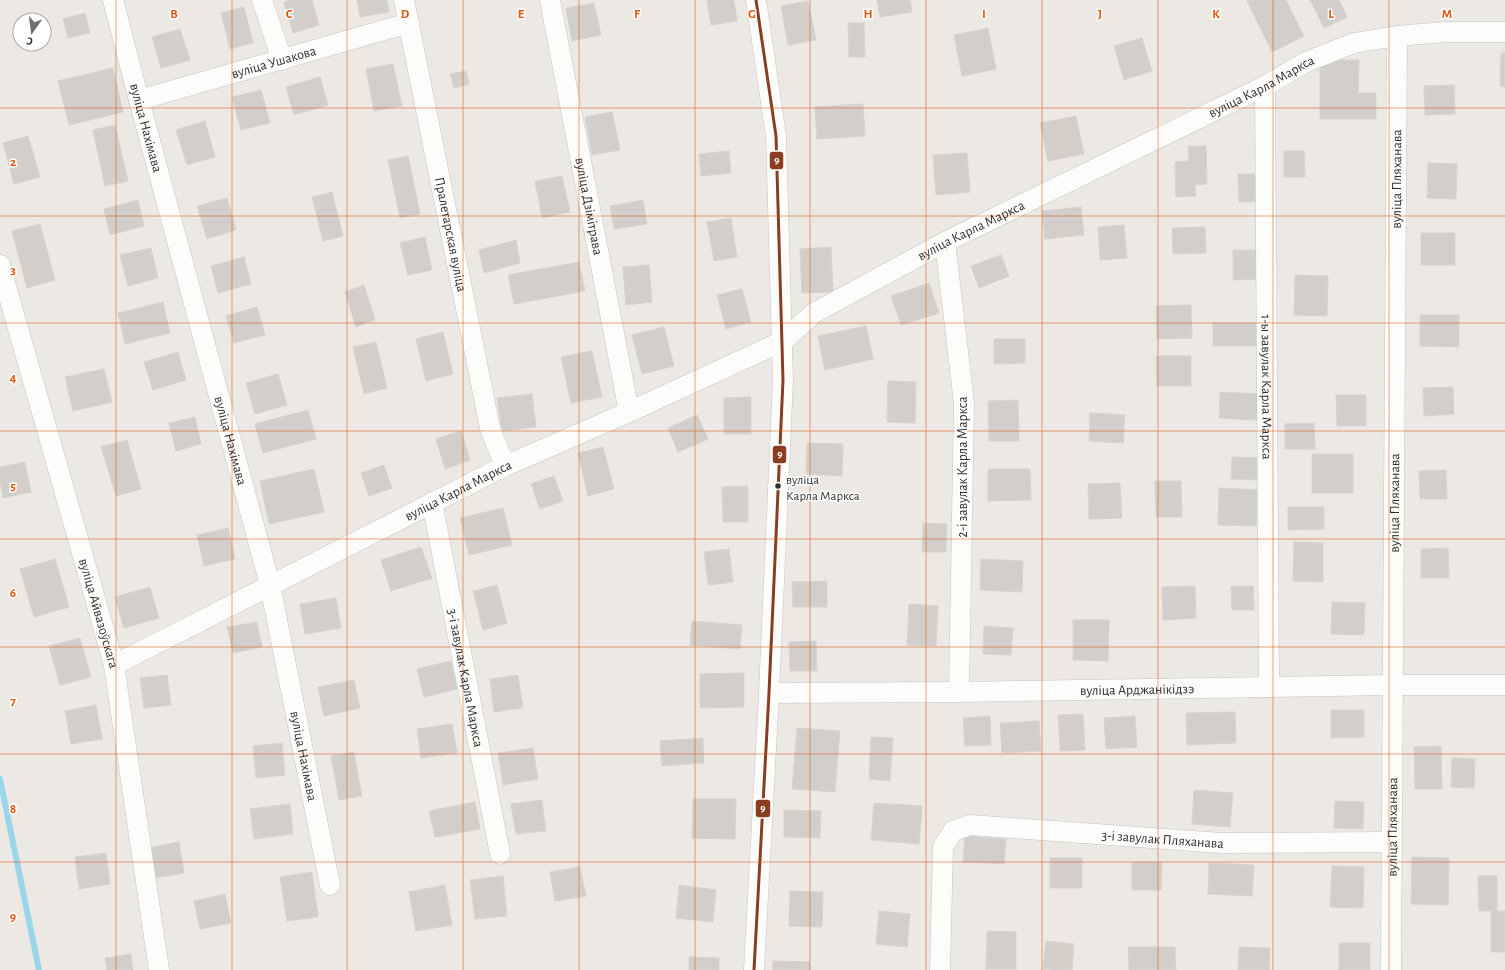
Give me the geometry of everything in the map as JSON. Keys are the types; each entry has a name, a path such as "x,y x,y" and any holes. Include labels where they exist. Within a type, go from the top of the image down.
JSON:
{"street":[{"name":"вуліца Нахімава","path":"113,0 270,585 330,885"},
{"path":"262,0 282,60"},
{"name":"Пралетарская вуліца","path":"404,0 490,428 505,466"},
{"name":"вуліца Дзімітрава","path":"550,0 629,412"},
{"path":"754,970 769,693 783,380 776,136 756,0"},
{"name":"вуліца Ушакова","path":"139,100 409,24"},
{"name":"вуліца Карла Маркса","path":"114,665 505,466 629,412 783,341 814,313 945,242 1265,86 1306,62 1354,43 1397,36 1445,32 1505,32"},
{"name":"вуліца Пляханава","path":"1391,970 1397,36"},
{"name":"1-ы завулак Карла Маркса","path":"1265,86 1268,687"},
{"name":"2-і завулак Карла Маркса","path":"945,242 964,403 959,692"},
{"name":"вуліца Айвазоўскага","path":"0,265 114,665 159,970"},
{"name":"3-і завулак Карла Маркса","path":"432,502 500,854"},
{"name":"вуліца Арджанікідзэ","path":"769,693 959,692 1392,685 1505,685"},
{"name":"3-і завулак Пляханава","path":"940,970 943,847 953,831 970,825 1221,843 1391,842"}],"building":[{"path":"291,0 312,0 319,25 293,33 284,2"},
{"path":"357,0 387,0 389,12 360,17"},
{"path":"707,0 734,0 737,21 711,25"},
{"path":"877,0 910,0 912,12 880,17"},
{"path":"1286,0 1304,36 1272,52 1247,1"},
{"path":"1310,0 1339,0 1347,17 1324,28"},
{"path":"808,1 816,40 788,45 781,6"},
{"path":"594,3 601,35 572,41 566,8"},
{"path":"244,7 253,43 230,49 221,13"},
{"path":"85,13 90,33 68,38 63,19"},
{"path":"848,23 864,23 865,57 849,57"},
{"path":"988,28 996,69 962,76 954,35"},
{"path":"180,29 190,60 161,68 152,37"},
{"path":"1142,38 1152,71 1124,80 1114,46"},
{"path":"1501,53 1505,53 1505,87 1500,86"},
{"path":"1320,60 1359,60 1358,93 1376,93 1376,119 1320,119"},
{"path":"393,64 402,106 374,111 366,69"},
{"path":"113,68 123,112 69,125 58,81"},
{"path":"466,71 469,84 454,88 450,74"},
{"path":"320,77 328,105 294,115 286,87"},
{"path":"1454,85 1455,114 1425,115 1424,86"},
{"path":"261,90 270,123 241,130 232,97"},
{"path":"863,104 865,136 817,139 815,107"},
{"path":"612,112 620,150 592,155 585,117"},
{"path":"1076,116 1084,154 1048,161 1040,123"},
{"path":"205,121 215,157 187,165 176,130"},
{"path":"115,125 128,181 105,186 93,130"},
{"path":"28,136 40,177 14,184 3,143"},
{"path":"1188,146 1206,146 1207,184 1195,185 1196,196 1176,197 1175,162 1189,161"},
{"path":"729,151 731,173 701,176 699,154"},
{"path":"1284,151 1304,151 1305,177 1284,177"},
{"path":"967,153 970,192 936,195 933,155"},
{"path":"408,156 420,214 400,218 388,160"},
{"path":"1428,163 1457,164 1456,199 1427,198"},
{"path":"1238,174 1261,174 1262,201 1239,202"},
{"path":"562,176 570,212 542,218 535,181"},
{"path":"332,192 343,236 323,241 312,197"},
{"path":"227,198 236,230 207,239 197,206"},
{"path":"138,200 144,226 110,235 104,209"},
{"path":"643,200 647,224 614,229 610,206"},
{"path":"1081,207 1084,235 1045,239 1042,211"},
{"path":"731,218 737,257 714,261 707,222"},
{"path":"40,224 55,280 27,288 12,231"},
{"path":"1124,225 1127,258 1100,260 1098,227"},
{"path":"1205,227 1206,253 1173,254 1172,228"},
{"path":"1421,233 1455,233 1455,265 1421,265"},
{"path":"425,237 432,270 408,275 400,243"},
{"path":"516,240 520,263 484,273 479,250"},
{"path":"831,247 833,292 802,293 800,249"},
{"path":"151,248 158,278 128,286 120,255"},
{"path":"1233,250 1259,250 1260,279 1233,280"},
{"path":"1001,255 1009,276 979,288 971,266"},
{"path":"244,257 251,284 218,293 211,266"},
{"path":"579,262 585,291 514,304 508,275"},
{"path":"649,265 652,302 626,305 623,267"},
{"path":"1295,275 1328,276 1327,316 1294,315"},
{"path":"929,283 939,313 901,325 891,296"},
{"path":"364,285 375,320 356,327 345,292"},
{"path":"742,289 751,322 726,329 717,295"},
{"path":"163,302 170,333 125,344 118,313"},
{"path":"1191,305 1192,338 1157,339 1156,306"},
{"path":"257,307 265,335 234,343 226,316"},
{"path":"1420,315 1459,315 1459,347 1420,346"},
{"path":"1213,323 1258,323 1258,346 1213,346"},
{"path":"866,326 873,359 825,370 818,336"},
{"path":"664,327 674,366 642,374 632,335"},
{"path":"443,332 453,374 426,381 416,339"},
{"path":"994,339 1025,339 1025,363 994,364"},
{"path":"376,342 387,388 364,394 353,347"},
{"path":"592,351 602,397 571,403 561,357"},
{"path":"178,352 186,380 153,390 144,362"},
{"path":"1156,356 1191,356 1191,386 1157,386"},
{"path":"104,369 112,402 73,411 65,377"},
{"path":"278,374 287,405 255,414 246,383"},
{"path":"888,381 916,382 915,423 887,422"},
{"path":"1453,387 1454,414 1424,416 1423,388"},
{"path":"1220,392 1258,394 1257,420 1219,418"},
{"path":"532,394 536,427 502,431 497,398"},
{"path":"1336,395 1366,395 1366,426 1337,426"},
{"path":"751,397 751,434 724,434 724,398"},
{"path":"1018,400 1019,441 989,441 988,401"},
{"path":"308,410 316,439 263,453 255,424"},
{"path":"1090,413 1125,415 1123,443 1089,441"},
{"path":"697,415 708,439 678,452 668,428"},
{"path":"195,417 201,444 176,451 169,423"},
{"path":"1314,423 1315,449 1285,449 1285,424"},
{"path":"461,431 470,460 445,469 436,439"},
{"path":"127,440 141,489 116,496 101,447"},
{"path":"807,443 843,444 842,476 806,474"},
{"path":"603,447 614,489 588,496 578,453"},
{"path":"1312,454 1353,454 1353,493 1312,493"},
{"path":"1232,457 1260,458 1259,480 1231,479"},
{"path":"25,462 31,492 3,498 0,481 0,467"},
{"path":"384,465 392,488 369,496 361,473"},
{"path":"314,469 324,512 269,524 260,481"},
{"path":"988,469 1030,469 1031,500 988,501"},
{"path":"1446,470 1447,499 1420,499 1419,471"},
{"path":"554,476 563,501 540,509 531,484"},
{"path":"1155,481 1181,481 1182,517 1156,517"},
{"path":"1120,483 1122,518 1089,519 1088,484"},
{"path":"748,486 748,522 723,522 722,487"},
{"path":"1219,488 1257,490 1256,526 1218,525"},
{"path":"1288,507 1324,507 1324,529 1288,530"},
{"path":"503,508 512,545 469,555 460,518"},
{"path":"923,523 947,524 946,552 922,552"},
{"path":"228,528 235,559 204,566 197,535"},
{"path":"1294,542 1323,543 1323,582 1293,581"},
{"path":"421,547 432,578 391,591 381,560"},
{"path":"1448,548 1449,578 1421,578 1421,549"},
{"path":"729,549 733,582 708,585 704,552"},
{"path":"55,559 69,607 34,617 20,569"},
{"path":"981,559 1023,561 1022,592 980,590"},
{"path":"827,581 827,607 793,607 792,582"},
{"path":"497,585 507,623 483,630 473,591"},
{"path":"1195,586 1196,618 1163,620 1162,587"},
{"path":"1231,586 1253,586 1254,610 1232,610"},
{"path":"150,587 159,618 124,628 115,597"},
{"path":"336,598 341,628 305,634 300,604"},
{"path":"1332,602 1365,603 1364,635 1331,634"},
{"path":"909,604 938,606 936,646 907,645"},
{"path":"1073,620 1109,620 1108,661 1073,660"},
{"path":"692,621 742,625 740,649 690,645"},
{"path":"257,622 262,647 233,653 227,627"},
{"path":"984,626 1013,628 1011,655 983,654"},
{"path":"80,638 91,677 60,685 49,646"},
{"path":"816,641 817,671 790,671 789,642"},
{"path":"451,661 457,689 424,697 417,669"},
{"path":"744,673 744,707 700,708 700,674"},
{"path":"167,675 171,705 144,708 140,678"},
{"path":"518,675 523,708 494,712 490,679"},
{"path":"354,680 360,708 324,716 318,687"},
{"path":"96,705 102,739 71,744 65,711"},
{"path":"1331,710 1364,710 1364,737 1331,738"},
{"path":"1235,712 1236,743 1187,745 1186,713"},
{"path":"1083,714 1085,750 1060,751 1058,715"},
{"path":"990,716 991,745 965,746 963,718"},
{"path":"1135,716 1137,747 1106,749 1104,718"},
{"path":"1039,721 1041,751 1002,753 1000,723"},
{"path":"452,724 457,753 421,758 417,729"},
{"path":"797,728 840,731 835,792 792,789"},
{"path":"871,737 893,738 890,781 869,779"},
{"path":"703,738 704,763 662,766 660,741"},
{"path":"282,743 285,775 256,778 253,746"},
{"path":"1441,746 1442,789 1415,789 1414,747"},
{"path":"533,748 538,779 503,785 498,753"},
{"path":"354,752 362,796 339,800 331,756"},
{"path":"1452,758 1475,759 1474,788 1451,787"},
{"path":"1194,790 1233,793 1230,827 1192,824"},
{"path":"693,799 736,799 735,839 692,838"},
{"path":"542,800 546,831 516,834 511,804"},
{"path":"1335,801 1364,802 1363,829 1334,828"},
{"path":"475,802 480,829 435,837 429,811"},
{"path":"874,803 922,806 919,844 871,840"},
{"path":"290,804 293,834 254,839 250,809"},
{"path":"784,810 821,811 820,838 784,837"},
{"path":"965,836 1006,839 1004,864 963,862"},
{"path":"179,842 184,873 155,878 149,848"},
{"path":"106,853 110,884 79,889 75,857"},
{"path":"1412,857 1449,858 1448,905 1411,904"},
{"path":"1050,858 1082,858 1082,888 1050,888"},
{"path":"1132,862 1162,862 1161,890 1132,890"},
{"path":"1209,863 1254,865 1252,896 1208,894"},
{"path":"1332,866 1364,867 1363,908 1330,907"},
{"path":"580,867 586,896 555,901 550,872"},
{"path":"312,872 318,917 287,921 280,877"},
{"path":"503,876 507,916 475,919 470,880"},
{"path":"1478,876 1497,876 1497,911 1479,911"},
{"path":"445,885 452,925 416,931 409,892"},
{"path":"679,885 716,890 713,922 676,918"},
{"path":"790,891 823,892 822,927 789,926"},
{"path":"225,894 231,923 200,929 194,901"},
{"path":"879,911 910,914 907,947 876,944"},
{"path":"1491,911 1505,911 1505,952 1491,952"},
{"path":"987,931 1016,932 1016,969 986,969"},
{"path":"1046,941 1074,944 1072,970 1043,969"},
{"path":"1339,943 1370,943 1370,970 1339,970"},
{"path":"1128,947 1175,947 1176,970 1129,970"},
{"path":"1239,947 1270,948 1269,970 1238,970"},
{"path":"131,954 133,970 107,970 105,958"},
{"path":"689,957 719,958 719,970 689,970"},
{"path":"773,961 810,962 810,970 773,970"}],"waterway":[{"path":"0,779 39,970"}],"transit line":[{"name":"9","path":"754,970 769,693 783,380 776,136 756,0"}],"place":[{"name":"вуліца Карла Маркса","path":"778,486"}]}
